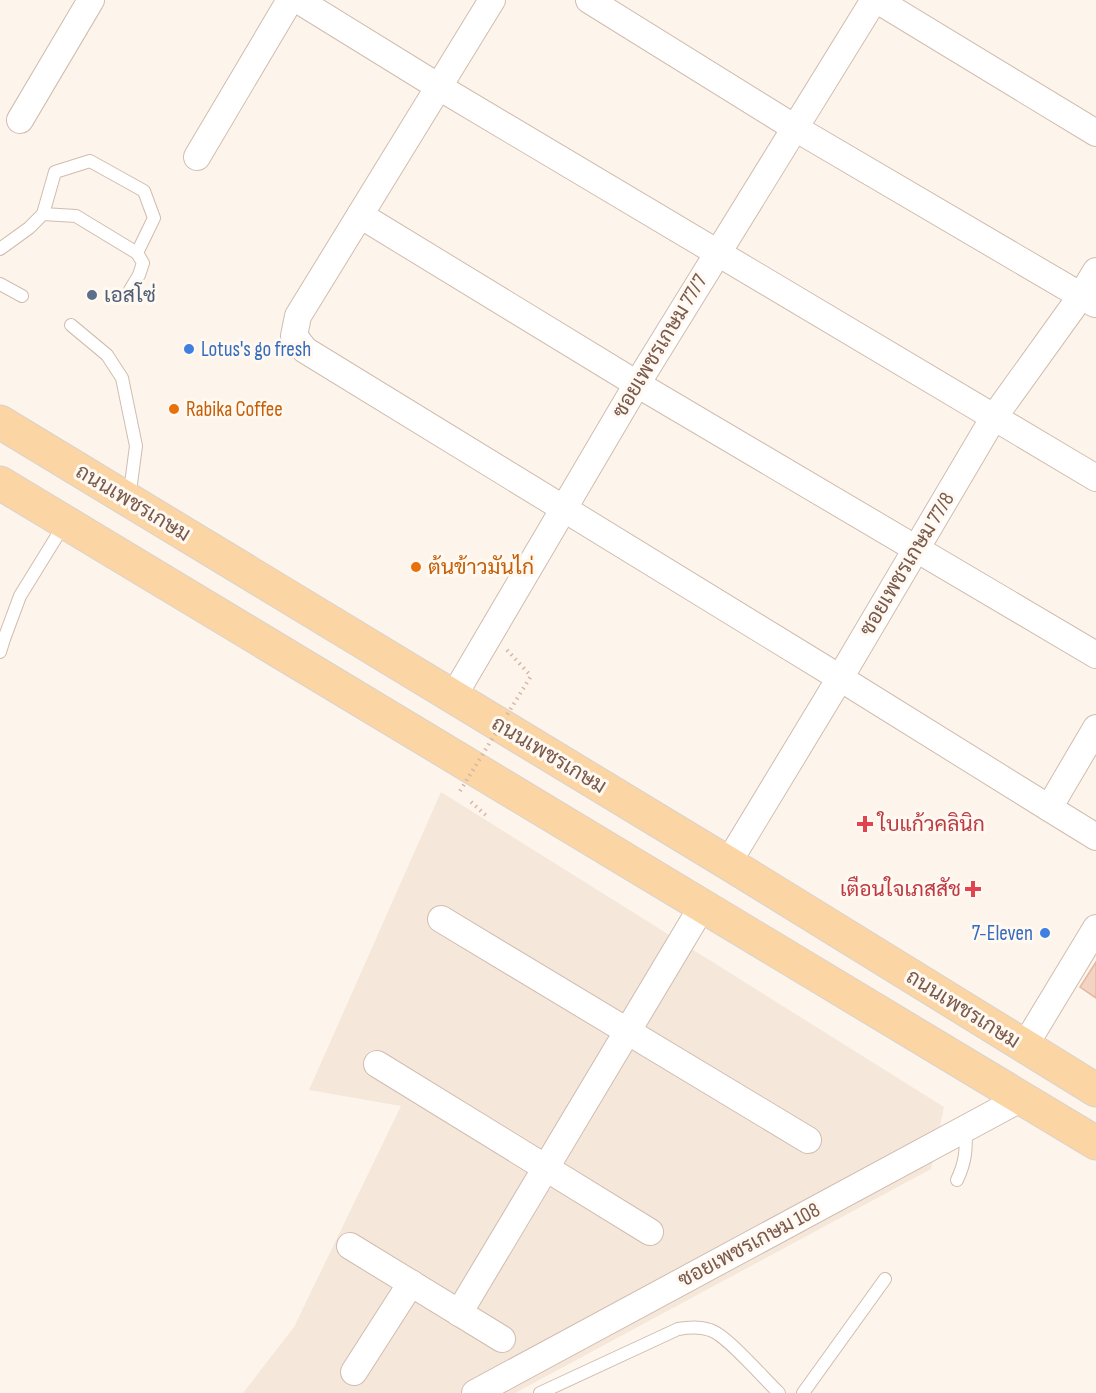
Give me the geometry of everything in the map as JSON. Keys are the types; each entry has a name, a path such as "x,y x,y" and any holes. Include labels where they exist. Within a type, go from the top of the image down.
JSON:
{"main road":[{"name":"ถนนเพชรเกษม","path":"0,422 728,863 1096,1090"},
{"path":"0,483 1096,1143"}],"street":[{"path":"20,120 91,0"},
{"path":"196,157 290,0"},
{"path":"298,0 439,87 1096,478"},
{"path":"492,0 298,316 294,336 305,350 1096,837"},
{"path":"589,0 795,128 1088,300"},
{"path":"876,0 1096,133"},
{"name":"ซอยเพชรเกษม 77/7","path":"453,697 637,384 876,0"},
{"path":"360,215 637,384 1096,655"},
{"name":"ซอยเพชรเกษม 77/8","path":"728,863 994,417 1088,300 1096,271"},
{"path":"1049,808 1096,728"},
{"path":"459,1313 703,905"},
{"path":"441,920 808,1140"},
{"path":"1024,1047 1096,928"},
{"path":"377,1064 650,1232"},
{"name":"ซอยเพชรเกษม 108","path":"475,1393 1022,1098"},
{"path":"350,1246 502,1339"},
{"path":"354,1372 411,1283"}],"lane":[{"path":"0,249 29,228 43,214 55,172 90,161 144,191 154,218 137,253"},
{"path":"43,214 76,216 137,253 142,262 140,275 130,290"},
{"path":"0,284 22,296"},
{"path":"71,325 100,342 122,378 136,446 129,500"},
{"path":"0,652 20,596 66,522"},
{"path":"957,1180 966,1151 966,1129"},
{"path":"802,1393 885,1279"},
{"path":"540,1393 678,1329 695,1327 712,1331 727,1341 778,1393"}],"path":[{"path":"460,791 531,676 505,649"}],"shaded area":[{"path":"441,792 944,1107 931,1169 515,1393 243,1393 294,1327 401,1106 309,1090"}],"building":[{"path":"1096,962 1096,998 1080,987"}],"place":[{"name":"เอสโซ่","path":"92,295"},
{"name":"Lotus's go fresh","path":"189,349"},
{"name":"Rabika Coffee","path":"174,409"},
{"name":"ต้นข้าวมันไก่","path":"416,567"},
{"name":"ใบแก้วคลินิก","path":"865,824"},
{"name":"เตือนใจเภสสัช","path":"973,889"},
{"name":"7-Eleven","path":"1045,933"}]}
